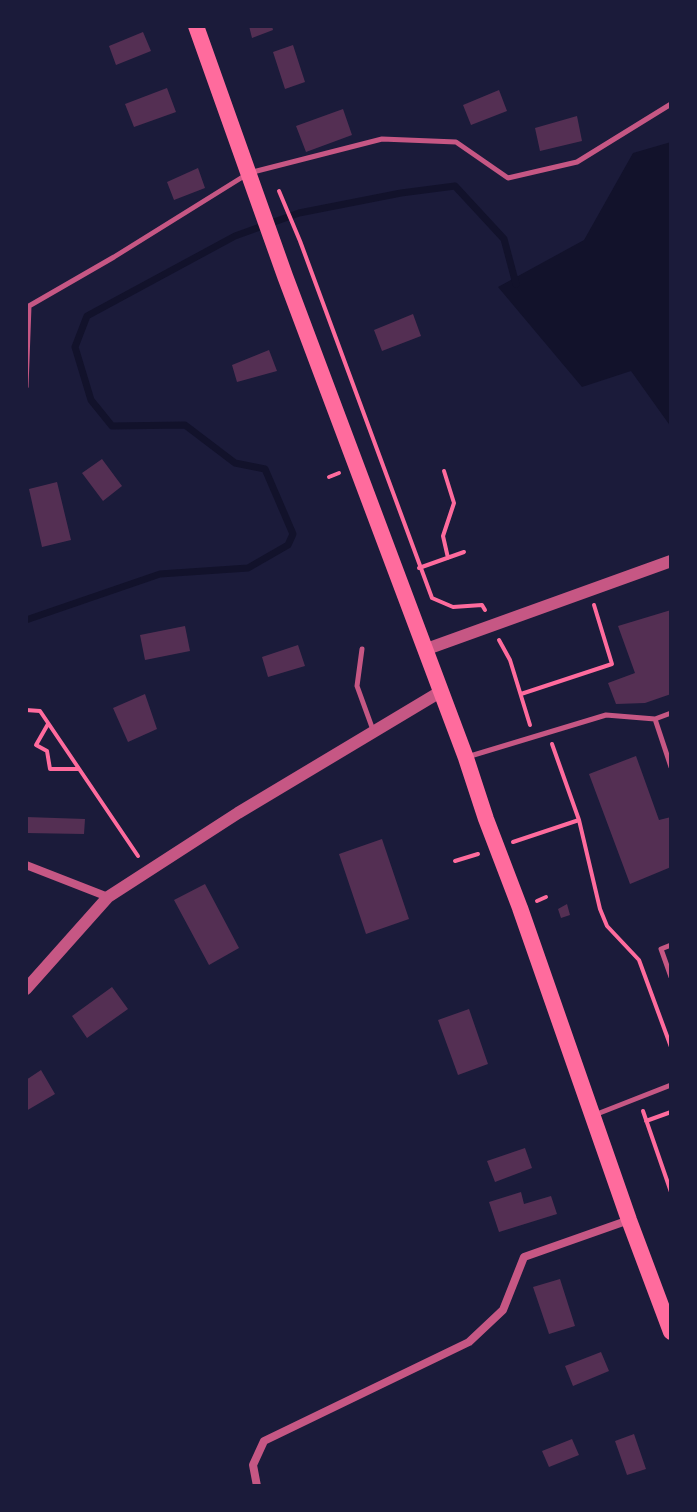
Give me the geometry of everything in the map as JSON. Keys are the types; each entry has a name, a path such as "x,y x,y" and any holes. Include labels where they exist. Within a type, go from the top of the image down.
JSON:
{"main road":[{"path":"196,26 285,276 466,758 671,1332"}],"street":[{"path":"424,650 671,561"},
{"path":"26,989 108,897 238,813 440,692"},
{"path":"26,865 108,897"},
{"path":"257,1486 253,1465 264,1441 469,1342 503,1310 524,1257 629,1220"}],"lane":[{"path":"26,387 29,306 249,173 382,139 456,142 508,178 577,162 671,104"},
{"path":"362,649 357,686 374,731"},
{"path":"466,758 606,715 655,719 671,713"},
{"path":"655,719 671,767"},
{"path":"671,945 661,949 671,977"},
{"path":"592,1116 671,1085"}],"path":[{"path":"279,191 432,598 453,607 482,605 510,660 531,728 548,732 579,820 600,909 607,926 639,960 671,1047"},
{"path":"444,471 454,503 443,536 448,558"},
{"path":"398,576 464,552"},
{"path":"521,694 612,664 589,590"},
{"path":"26,710 40,711 149,871"},
{"path":"48,724 36,745 47,751 50,769 79,769"},
{"path":"639,1098 671,1192"},
{"path":"646,1121 671,1112"}],"shaded area":[{"path":"671,142 671,427 631,371 582,387 498,287 584,240 633,153"}],"building":[{"path":"249,26 272,26 273,30 252,38"},
{"path":"143,32 151,51 116,65 109,46"},
{"path":"293,45 305,82 285,89 273,52"},
{"path":"167,88 176,112 134,127 125,104"},
{"path":"499,90 507,111 471,125 463,105"},
{"path":"343,109 352,135 306,152 296,126"},
{"path":"577,116 582,141 540,151 535,128"},
{"path":"198,168 205,188 174,200 167,182"},
{"path":"413,314 421,336 382,351 374,330"},
{"path":"269,350 277,371 237,382 232,365"},
{"path":"102,459 122,486 103,501 82,473"},
{"path":"57,482 71,540 42,547 29,489"},
{"path":"671,610 671,694 645,703 616,704 608,683 635,673 618,626"},
{"path":"185,626 190,651 145,660 140,635"},
{"path":"298,645 305,666 268,677 262,657"},
{"path":"145,694 157,729 128,742 113,708"},
{"path":"636,756 659,820 671,817 671,867 630,884 589,774"},
{"path":"26,817 85,819 84,834 26,833"},
{"path":"382,839 409,919 366,934 339,854"},
{"path":"205,884 239,948 209,965 174,900"},
{"path":"567,904 570,915 561,918 558,909"},
{"path":"112,987 128,1009 87,1038 72,1016"},
{"path":"469,1009 488,1064 458,1075 438,1020"},
{"path":"41,1070 55,1094 26,1111 26,1080"},
{"path":"525,1148 532,1168 495,1182 487,1161"},
{"path":"521,1192 524,1204 551,1196 557,1214 499,1232 489,1202"},
{"path":"560,1279 575,1326 549,1334 533,1287"},
{"path":"601,1352 609,1371 573,1386 565,1366"},
{"path":"634,1434 646,1469 627,1475 615,1441"},
{"path":"572,1439 579,1455 549,1467 542,1451"}],"waterway":[{"path":"26,620 160,574 248,568 288,545 293,534 265,469 235,463 185,425 112,426 91,400 75,347 87,316 235,236 299,213 455,186 504,239 516,284"}]}
